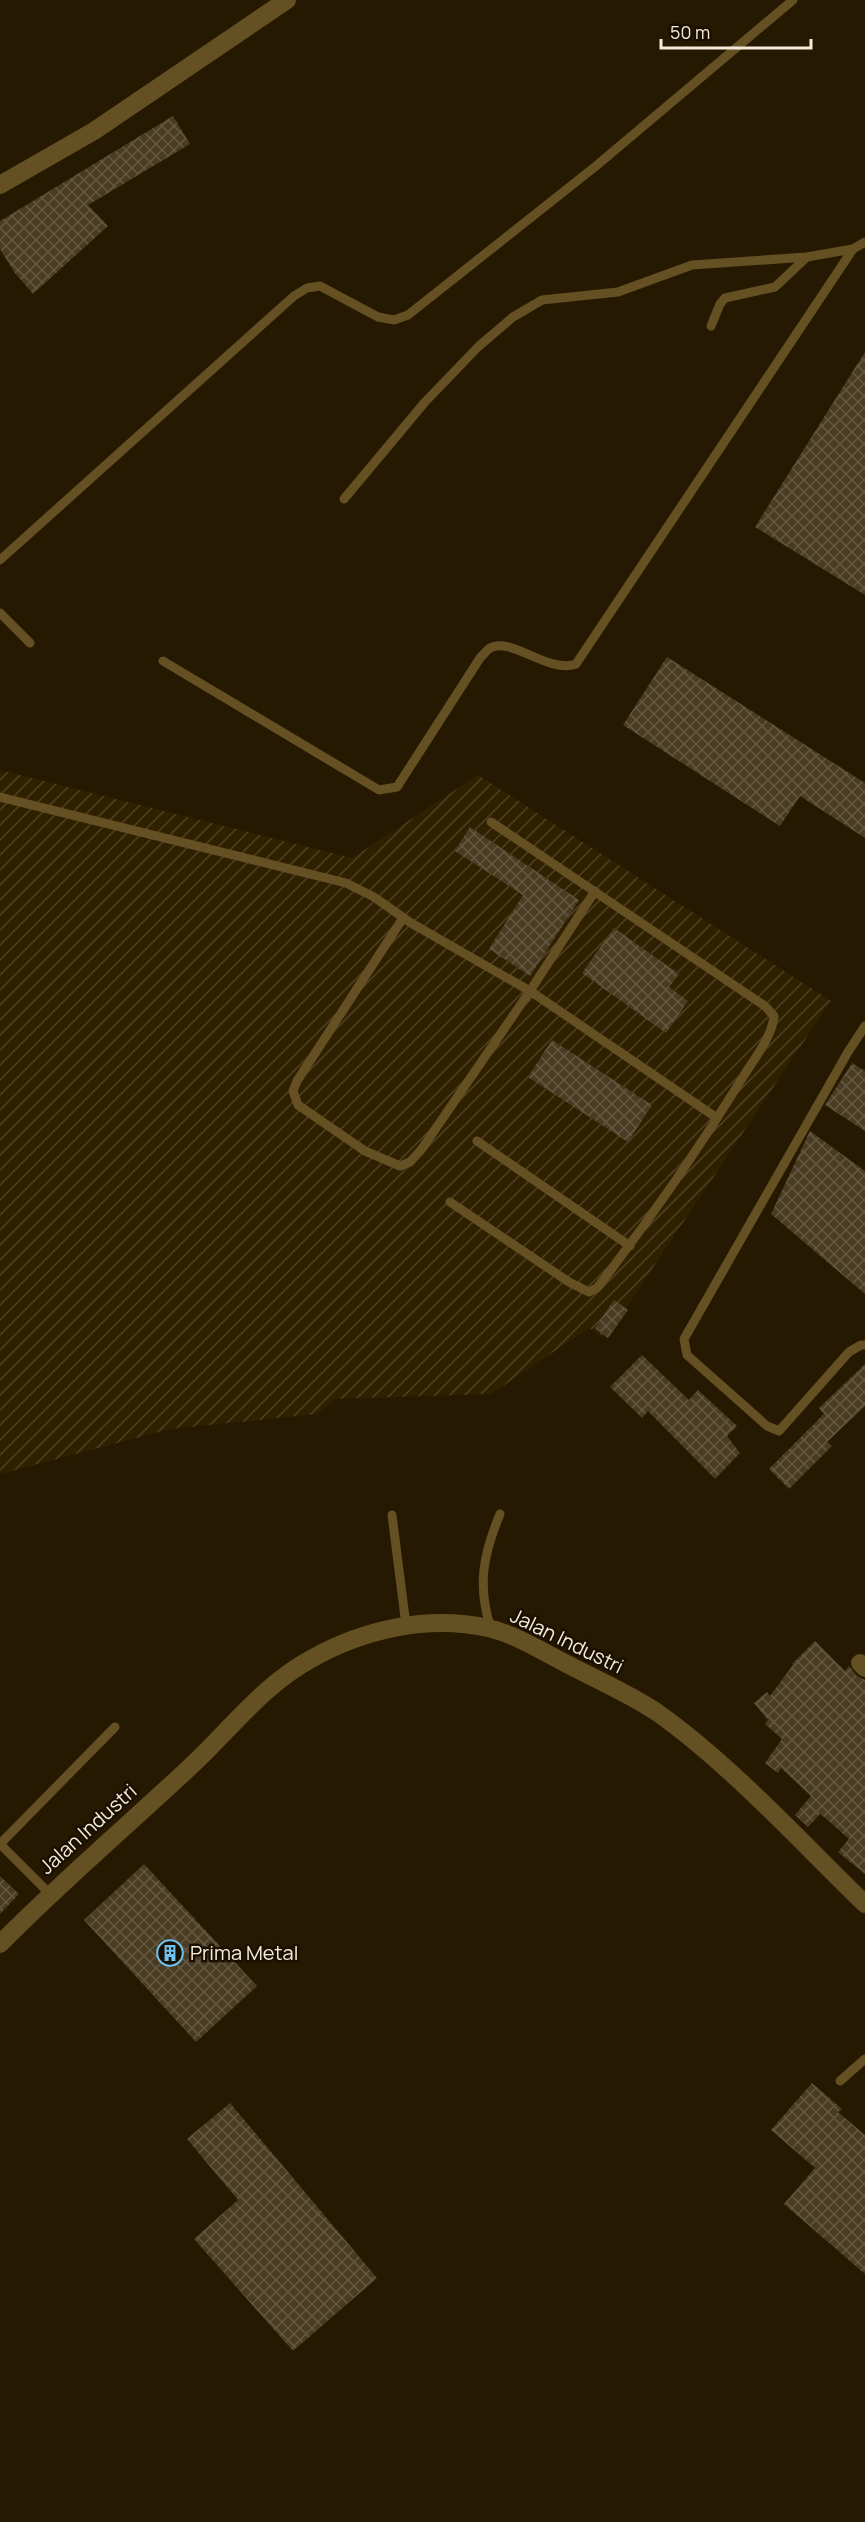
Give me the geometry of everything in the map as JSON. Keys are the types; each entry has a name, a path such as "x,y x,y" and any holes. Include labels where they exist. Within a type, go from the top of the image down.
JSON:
{"street":[{"path":"0,185 94,131 287,0"},
{"name":"Jalan Industri","path":"0,1944 50,1894 192,1766 240,1717 289,1673 325,1652 367,1635 406,1625 451,1623 491,1629 535,1648 656,1712 718,1763 865,1904"}],"lane":[{"path":"0,560 294,296 307,288 320,286 378,317 394,320 408,315 596,166 793,0"},
{"path":"344,499 425,402 479,346 513,317 542,300 618,292 692,265 807,257 853,249 865,242"},
{"path":"163,661 379,790 398,787 480,658 491,647 505,646 552,665 566,668 576,664 853,249"},
{"path":"711,326 725,298 775,287 807,257"},
{"path":"0,614 30,643"},
{"path":"0,797 346,883 374,897 403,918 530,991 717,1118"},
{"path":"450,1202 568,1282 589,1292 597,1288 630,1246 717,1118 767,1037 774,1016 765,1006 491,822"},
{"path":"403,918 297,1081 293,1091 298,1105 365,1151 390,1164 400,1166 410,1162 421,1150 530,991 595,891"},
{"path":"865,1026 684,1340 687,1355 767,1426 779,1431 849,1352 865,1345"},
{"path":"477,1141 630,1246"},
{"path":"491,1629 483,1604 483,1562 500,1514"},
{"path":"392,1515 406,1625"},
{"path":"50,1894 0,1844 115,1728"},
{"path":"840,2081 865,2059"}],"shaded area":[{"path":"0,770 352,858 478,775 831,1001 606,1338 589,1328 491,1394 335,1399 317,1414 170,1429 0,1474"}],"building":[{"path":"173,116 190,144 88,205 108,226 33,294 15,273 0,249 0,221"},
{"path":"865,352 865,595 755,527"},
{"path":"667,657 865,783 865,838 800,796 780,826 623,725"},
{"path":"470,827 579,900 530,976 489,949 523,895 455,851"},
{"path":"614,928 679,974 669,987 688,1001 666,1033 582,973"},
{"path":"552,1040 652,1105 628,1142 528,1077"},
{"path":"852,1063 865,1071 865,1131 825,1105"},
{"path":"810,1131 865,1171 865,1294 771,1214"},
{"path":"614,1300 628,1310 608,1338 595,1328"},
{"path":"642,1355 689,1400 698,1390 737,1426 727,1436 740,1453 715,1479 648,1411 642,1418 610,1387"},
{"path":"865,1364 865,1406 827,1442 832,1446 789,1489 769,1469 824,1414 819,1408"},
{"path":"815,1641 845,1671 849,1666 857,1676 865,1680 865,1874 838,1852 849,1839 824,1817 820,1814 808,1827 795,1815 811,1796 781,1768 778,1773 765,1763 782,1739 765,1724 768,1720 754,1703 767,1692 770,1696 792,1664"},
{"name":"Prima Metal","path":"144,1864 257,1986 196,2042 84,1920"},
{"path":"0,1876 19,1894 0,1914"},
{"path":"812,2083 842,2109 838,2112 865,2135 865,2274 784,2204 815,2168 771,2130"},
{"path":"230,2103 377,2278 293,2351 194,2239 238,2200 187,2139"}],"place":[{"name":"Prima Metal","path":"170,1953"}]}
